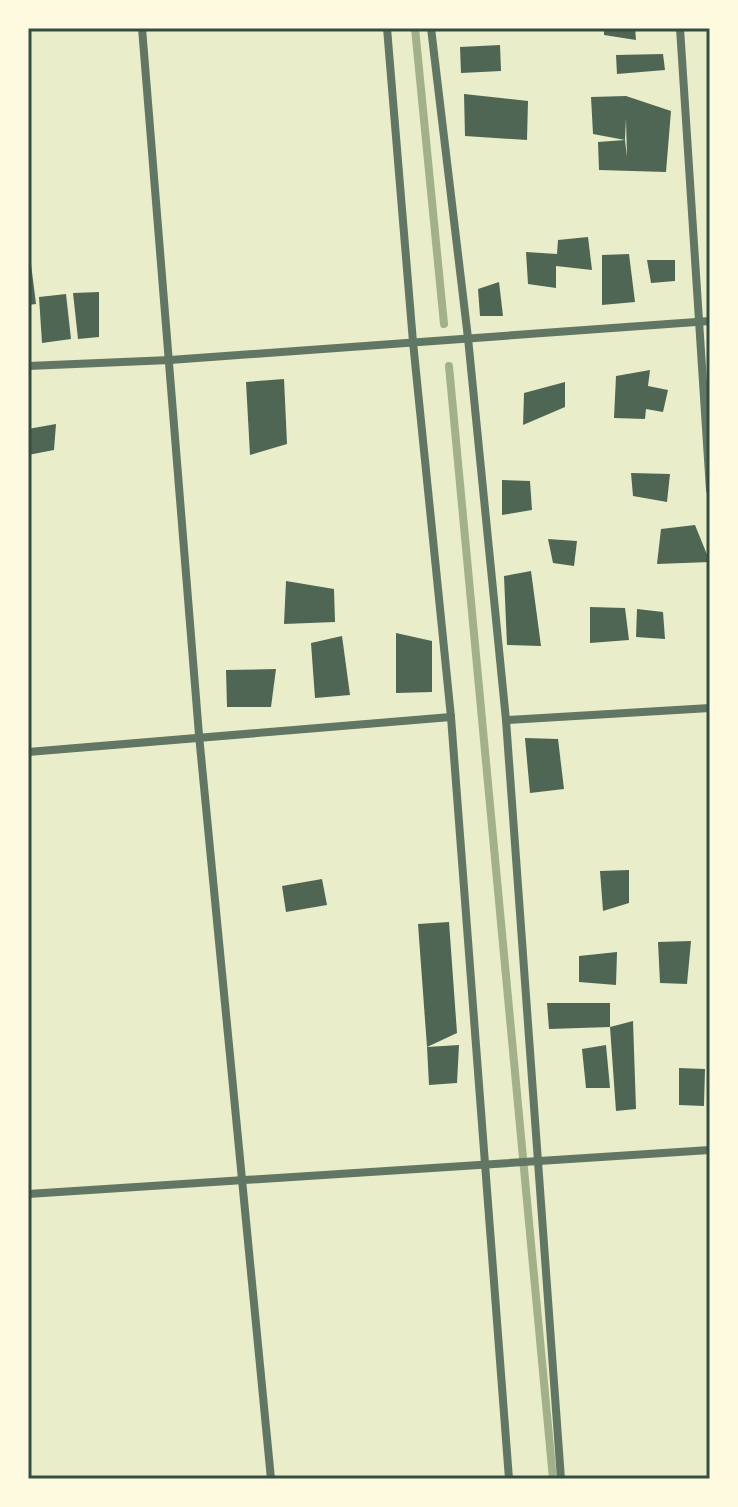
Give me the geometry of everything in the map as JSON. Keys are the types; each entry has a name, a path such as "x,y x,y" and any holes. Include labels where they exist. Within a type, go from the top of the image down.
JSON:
{"street":[{"path":"142,28 199,735 271,1479"},
{"path":"387,28 413,342 451,717 490,1164 509,1479"},
{"path":"431,28 468,338 506,720 535,1162 561,1479"},
{"path":"680,28 706,321 710,490"},
{"path":"28,366 170,360 706,321"},
{"path":"506,720 710,708"},
{"path":"28,752 199,735 451,717"},
{"path":"28,1194 710,1150"}],"building":[{"path":"604,28 635,28 636,40 604,35"},
{"path":"500,45 501,71 461,73 460,47"},
{"path":"663,54 665,70 617,74 616,55"},
{"path":"464,94 528,101 527,140 465,136"},
{"path":"626,96 671,111 666,172 599,170 598,142 625,140 593,134 591,97"},
{"path":"588,237 592,270 556,266 556,288 528,284 526,252 557,254 558,240"},
{"path":"629,254 635,302 602,305 602,255"},
{"path":"647,260 675,260 675,281 651,283"},
{"path":"28,264 31,264 36,304 28,305"},
{"path":"499,282 503,316 480,316 478,289"},
{"path":"99,292 99,337 78,339 73,293"},
{"path":"66,294 71,339 42,343 39,297"},
{"path":"650,370 648,386 668,390 663,412 646,409 645,419 614,418 616,376"},
{"path":"284,379 287,444 250,455 246,382"},
{"path":"565,382 565,407 523,425 524,393"},
{"path":"56,424 54,450 28,455 28,429"},
{"path":"631,473 670,474 667,502 633,496"},
{"path":"502,480 530,481 532,510 502,515"},
{"path":"695,525 710,562 657,564 661,529"},
{"path":"548,539 577,541 574,566 553,563"},
{"path":"531,571 541,646 507,645 504,576"},
{"path":"286,581 334,589 335,622 284,624"},
{"path":"590,607 625,608 629,640 590,643"},
{"path":"637,609 663,612 665,639 636,637"},
{"path":"396,633 432,641 432,692 396,693"},
{"path":"342,636 350,695 315,698 311,643"},
{"path":"276,669 271,707 227,707 226,670"},
{"path":"525,738 558,739 564,789 530,793"},
{"path":"629,870 629,903 603,911 600,871"},
{"path":"322,879 327,905 286,912 282,886"},
{"path":"449,922 457,1033 427,1047 418,924"},
{"path":"691,941 687,984 660,983 658,942"},
{"path":"617,952 616,985 579,982 579,956"},
{"path":"547,1003 610,1003 610,1027 549,1029"},
{"path":"633,1021 636,1109 616,1111 610,1027"},
{"path":"459,1045 457,1083 429,1085 427,1047"},
{"path":"606,1045 610,1088 586,1088 582,1049"},
{"path":"679,1068 705,1069 704,1106 679,1105"}],"waterway":[{"path":"415,28 444,324"},
{"path":"449,366 553,1479"}]}
